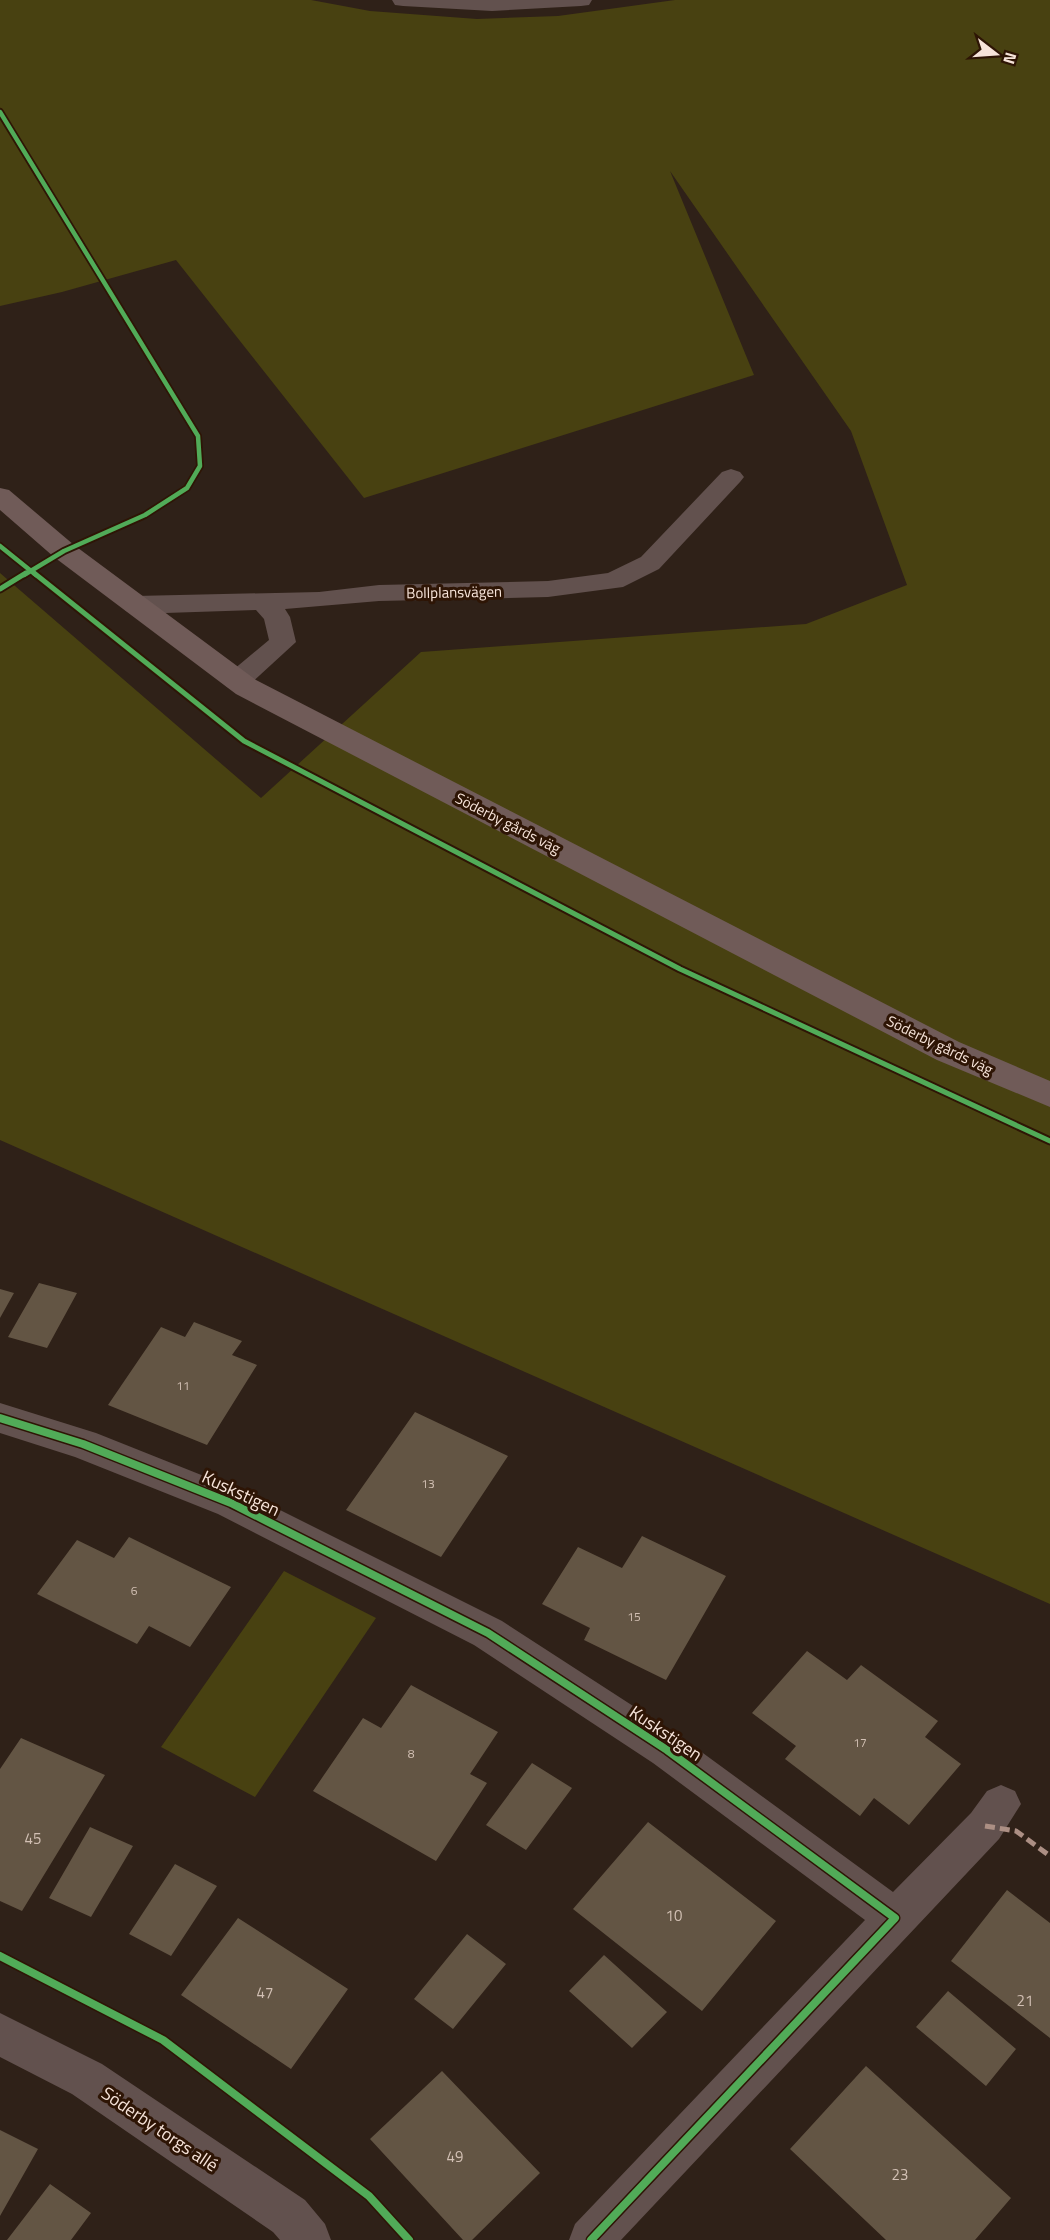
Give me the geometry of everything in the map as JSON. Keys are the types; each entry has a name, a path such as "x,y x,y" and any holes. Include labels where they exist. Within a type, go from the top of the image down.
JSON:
{"main road":[{"name":"Söderby gårds väg","path":"0,496 64,551 237,681 948,1051 1050,1095"}],"street":[{"path":"403,0 509,5 580,0"},
{"name":"Kuskstigen","path":"0,1418 83,1444 231,1503 488,1633 667,1750 895,1918"},
{"path":"591,2240 985,1826 1001,1804"},
{"name":"Söderby torgs allé","path":"0,2034 87,2079 290,2217 309,2240"}],"lane":[{"name":"Bollplansvägen","path":"135,605 319,600 379,593 465,593 548,589 614,581 650,563 731,477"},
{"path":"237,681 283,642 277,617 263,602"}],"shaded area":[{"path":"0,0 311,0 370,11 477,19 558,16 675,0 1050,0 1050,1604 0,1140 0,573 261,798 421,652 806,624 907,585 851,431 670,171 754,375 364,498 176,260 62,292 0,306"},
{"path":"284,1571 376,1618 255,1797 161,1747"}],"building":[{"path":"39,1283 77,1293 47,1348 8,1337"},
{"path":"0,1289 14,1293 0,1318"},
{"path":"194,1322 242,1341 232,1355 257,1365 207,1445 108,1405 161,1327 185,1337"},
{"path":"415,1412 508,1456 441,1557 346,1510"},
{"path":"642,1536 726,1576 666,1680 584,1640 590,1628 542,1604 578,1547 622,1568"},
{"path":"129,1537 231,1587 190,1647 149,1626 137,1644 37,1594 77,1540 114,1558"},
{"path":"807,1651 847,1680 861,1665 938,1721 925,1737 961,1764 909,1825 874,1798 860,1816 785,1759 796,1746 752,1713"},
{"path":"411,1685 498,1732 470,1774 487,1783 436,1861 313,1791 363,1718 381,1728"},
{"path":"21,1738 105,1775 22,1911 0,1901 0,1769"},
{"path":"532,1763 572,1788 526,1850 486,1825"},
{"path":"648,1822 776,1921 702,2011 573,1909"},
{"path":"90,1827 133,1846 91,1917 49,1898"},
{"path":"175,1864 217,1886 171,1956 129,1934"},
{"path":"1007,1890 1050,1923 1050,2038 951,1961"},
{"path":"238,1918 348,1989 291,2069 181,1995"},
{"path":"467,1934 506,1964 453,2029 414,1999"},
{"path":"604,1955 667,2012 632,2048 569,1991"},
{"path":"948,1991 1016,2049 986,2086 916,2027"},
{"path":"866,2066 1011,2198 975,2240 886,2240 790,2149"},
{"path":"442,2071 540,2173 472,2240 463,2240 370,2139"},
{"path":"0,2130 38,2149 0,2216"},
{"path":"50,2184 91,2213 71,2240 7,2240"}],"marked path":[{"path":"985,1826 1016,1831 1050,1856"}],"cycle path":[{"path":"0,112 198,436 200,466 187,488 145,515 64,551 0,589"},
{"path":"0,546 244,741 680,969 1050,1141"},
{"path":"0,1418 83,1444 231,1503 488,1633 667,1750 895,1918 591,2240"},
{"path":"0,1956 163,2040 369,2196 409,2240"}]}
